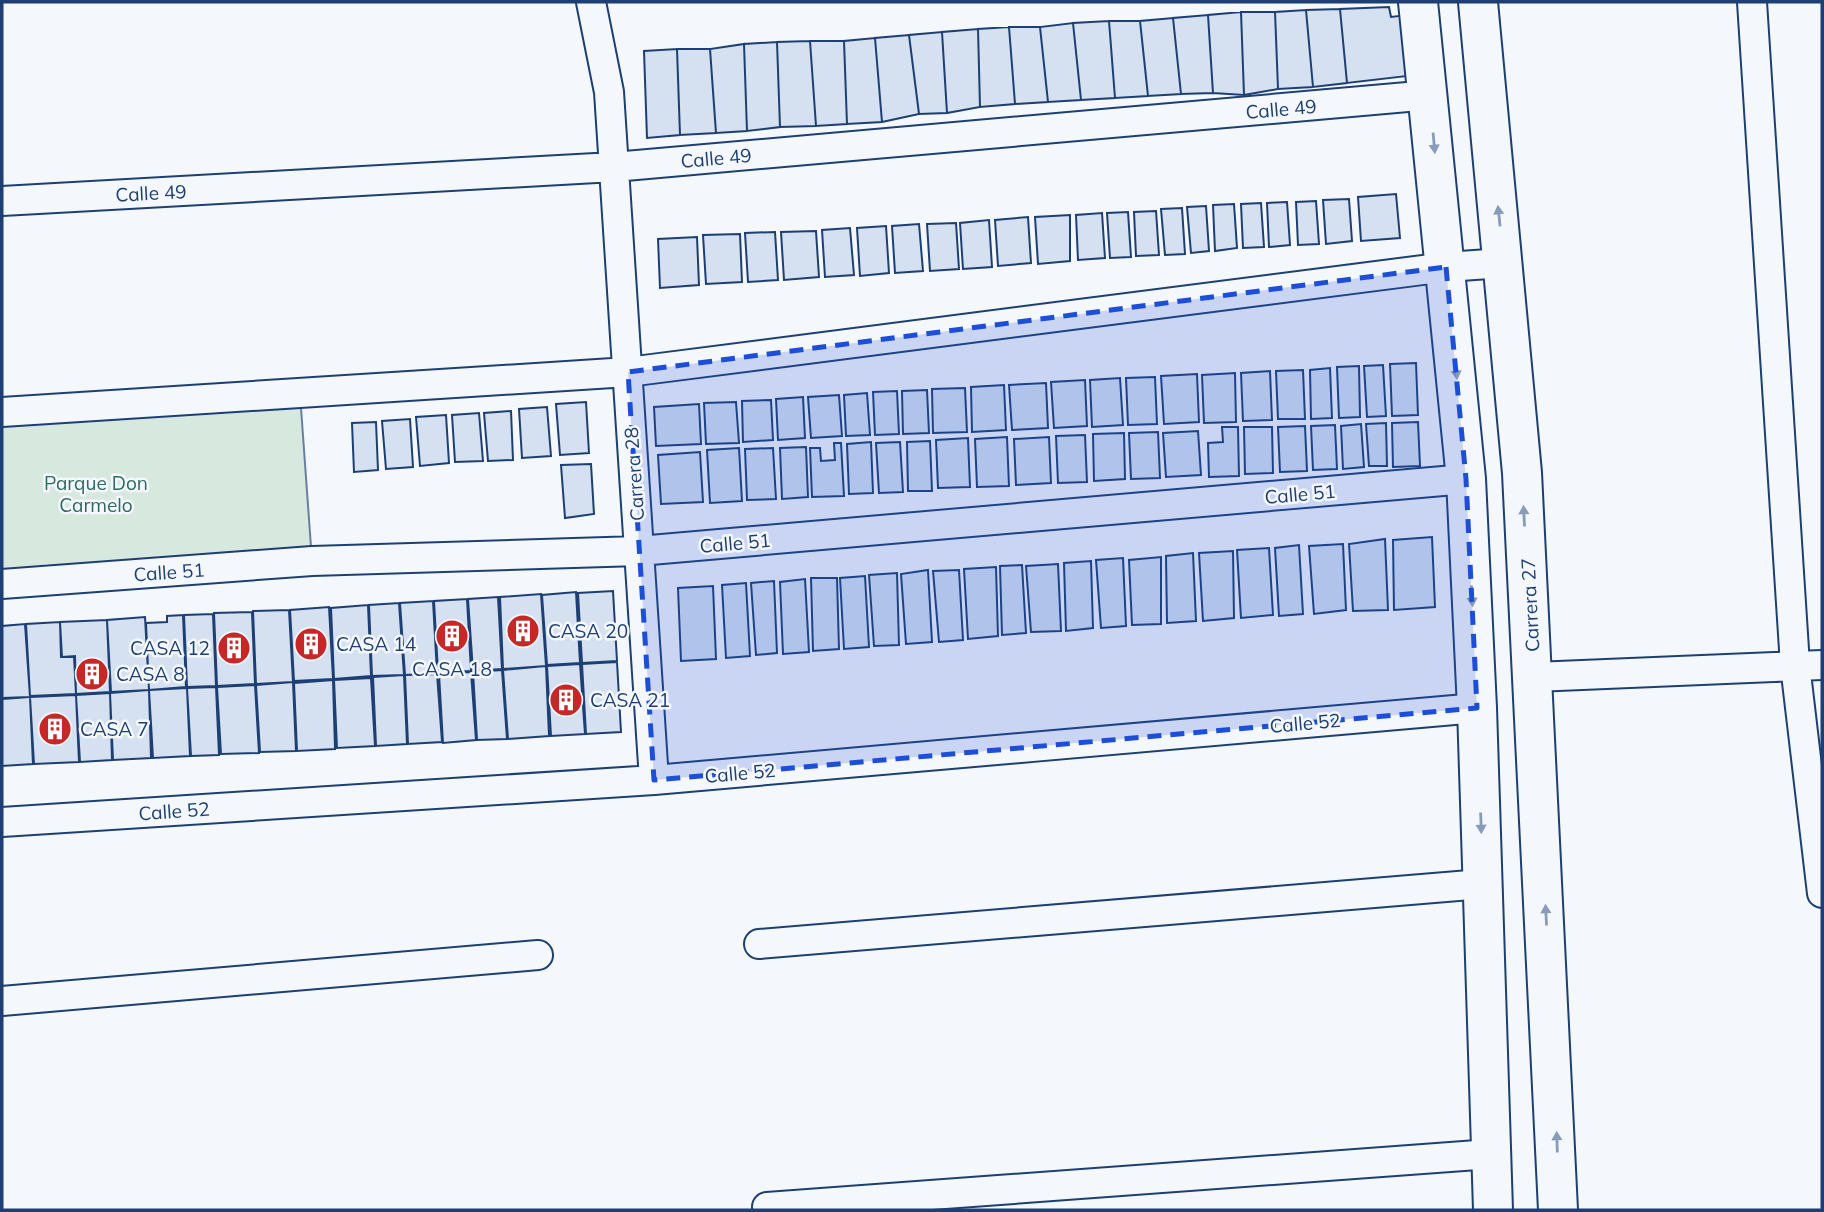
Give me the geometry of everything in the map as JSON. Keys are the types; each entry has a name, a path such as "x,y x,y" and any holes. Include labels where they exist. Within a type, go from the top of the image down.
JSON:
{"street":[{"name":"Carrera 28","path":"591,2 610,92 654,780"},
{"path":"1419,2 1466,480 1478,708 1493,1210"},
{"name":"Carrera 27","path":"1478,2 1522,473 1558,1210"},
{"path":"1752,2 1809,665 1822,893"},
{"name":"Calle 49","path":"2,201 614,167 1430,96"},
{"path":"2,412 628,372 1446,267 1503,263"},
{"name":"Calle 51","path":"2,584 312,562 639,551 1466,480"},
{"path":"1534,677 1809,665"},
{"name":"Calle 52","path":"2,822 654,780 1478,708"},
{"path":"759,944 1482,884"},
{"path":"2,1002 538,956"},
{"path":"767,1206 1492,1154"}],"highlighted area":[{"path":"1446,267 1466,479 1477,708 654,780 628,372"}],"green space":[{"name":"Parque Don Carmelo","path":"300,394 312,561 2,589 2,413"}],"building":[{"path":"1389,7 1391,17 1407,15 1416,75 1347,83 1340,9"},
{"path":"1340,9 1347,83 1313,87 1306,10"},
{"path":"1306,10 1313,87 1278,89 1275,12"},
{"path":"1241,12 1275,12 1278,89 1244,95"},
{"path":"1241,12 1244,95 1213,93 1208,15"},
{"path":"1208,15 1213,93 1181,94 1173,18"},
{"path":"1173,18 1181,94 1148,96 1140,21"},
{"path":"1109,21 1140,21 1148,96 1115,98"},
{"path":"1109,21 1115,98 1081,100 1073,23"},
{"path":"1073,23 1081,100 1048,102 1040,27"},
{"path":"1009,27 1040,27 1048,102 1015,104"},
{"path":"1009,27 1015,104 980,107 978,29"},
{"path":"978,29 980,107 947,113 942,32"},
{"path":"942,32 947,113 919,114 909,35"},
{"path":"909,35 919,114 882,122 875,38"},
{"path":"875,38 882,122 847,124 844,41"},
{"path":"810,41 844,41 847,124 816,126"},
{"path":"810,41 816,126 780,127 777,42"},
{"path":"777,42 780,127 747,131 744,44"},
{"path":"744,44 747,131 716,133 710,49"},
{"path":"677,49 680,135 647,138 644,51"},
{"path":"677,49 710,49 716,133 680,135"},
{"path":"1396,194 1400,238 1361,241 1358,197"},
{"path":"1349,199 1352,241 1326,244 1323,200"},
{"path":"1316,201 1319,244 1298,245 1296,202"},
{"path":"1287,202 1290,245 1269,247 1267,203"},
{"path":"1261,203 1264,247 1243,248 1241,204"},
{"path":"1234,204 1237,248 1215,251 1213,205"},
{"path":"1206,206 1209,251 1191,253 1187,207"},
{"path":"1182,208 1185,254 1165,255 1161,209"},
{"path":"1156,211 1159,255 1136,256 1134,212"},
{"path":"1128,212 1131,257 1110,258 1107,213"},
{"path":"1102,213 1105,258 1078,260 1076,215"},
{"path":"1070,215 1070,261 1038,264 1035,217"},
{"path":"1028,217 1031,263 998,266 995,220"},
{"path":"989,220 992,267 963,269 960,223"},
{"path":"956,223 959,269 930,271 927,224"},
{"path":"919,224 923,271 895,273 892,226"},
{"path":"886,226 889,273 860,276 857,228"},
{"path":"850,228 854,275 825,277 822,230"},
{"path":"816,231 819,277 784,280 781,232"},
{"path":"775,232 778,280 748,282 745,233"},
{"path":"740,234 742,282 706,284 703,235"},
{"path":"697,237 699,285 660,288 658,239"},
{"path":"1416,363 1418,415 1392,416 1390,364"},
{"path":"1383,365 1386,416 1367,417 1364,366"},
{"path":"1359,366 1360,417 1339,418 1337,367"},
{"path":"1330,368 1332,418 1311,419 1310,370"},
{"path":"1303,370 1305,419 1278,419 1276,371"},
{"path":"1270,371 1272,420 1243,421 1241,373"},
{"path":"1235,373 1236,422 1204,423 1202,375"},
{"path":"1197,374 1199,422 1164,424 1161,376"},
{"path":"1155,377 1157,424 1128,425 1126,378"},
{"path":"1120,378 1123,425 1092,427 1090,380"},
{"path":"1085,380 1087,426 1054,428 1051,382"},
{"path":"1046,383 1048,428 1012,430 1009,385"},
{"path":"1004,385 1006,430 972,432 971,387"},
{"path":"965,388 967,432 933,433 932,389"},
{"path":"927,390 929,433 903,434 902,391"},
{"path":"897,391 899,434 875,435 873,392"},
{"path":"867,393 870,435 846,436 844,395"},
{"path":"839,395 842,436 811,438 808,397"},
{"path":"803,397 805,438 778,440 776,399"},
{"path":"771,400 773,440 743,442 742,401"},
{"path":"586,402 589,453 560,455 556,404"},
{"path":"736,402 739,443 706,444 704,403"},
{"path":"699,404 701,444 656,446 654,407"},
{"path":"547,407 551,456 522,458 519,409"},
{"path":"511,411 513,460 488,461 484,413"},
{"path":"479,413 483,461 455,462 452,415"},
{"path":"446,415 449,463 420,466 416,417"},
{"path":"410,419 413,467 386,469 382,421"},
{"path":"376,422 378,470 354,472 352,423"},
{"path":"1418,422 1420,466 1393,467 1392,423"},
{"path":"1386,423 1387,466 1369,466 1366,424"},
{"path":"1361,424 1364,467 1343,469 1341,426"},
{"path":"1335,425 1337,469 1313,470 1311,426"},
{"path":"1305,426 1307,471 1280,472 1278,427"},
{"path":"1222,427 1238,427 1239,476 1209,477 1208,443 1223,442"},
{"path":"1244,427 1272,427 1273,473 1245,474"},
{"path":"1198,431 1201,475 1166,477 1163,433"},
{"path":"1158,432 1160,478 1131,479 1129,433"},
{"path":"1124,433 1125,479 1094,481 1093,434"},
{"path":"1085,435 1087,482 1058,483 1056,436"},
{"path":"1007,437 1009,486 977,487 975,439"},
{"path":"1049,437 1051,483 1016,485 1014,439"},
{"path":"968,438 970,487 938,488 936,440"},
{"path":"930,441 932,491 908,491 907,442"},
{"path":"871,442 873,493 849,494 847,444"},
{"path":"900,442 903,492 879,493 876,443"},
{"path":"834,443 841,443 844,496 812,497 810,448 820,448 821,461 835,460"},
{"path":"806,447 808,497 782,499 780,448"},
{"path":"739,448 742,501 710,503 707,450"},
{"path":"773,448 776,499 747,500 745,449"},
{"path":"700,452 703,502 661,504 658,455"},
{"path":"591,464 594,514 565,518 561,465"},
{"path":"1432,537 1435,607 1394,610 1393,540"},
{"path":"1385,539 1388,610 1353,611 1349,544"},
{"path":"1343,544 1346,610 1314,614 1309,546"},
{"path":"1299,545 1303,614 1279,616 1275,548"},
{"path":"1269,548 1273,615 1241,618 1237,550"},
{"path":"1233,551 1234,618 1203,621 1199,553"},
{"path":"1193,553 1196,621 1167,623 1166,556"},
{"path":"1161,557 1161,624 1132,625 1129,560"},
{"path":"1123,558 1126,626 1101,628 1096,560"},
{"path":"1091,561 1093,628 1066,631 1064,563"},
{"path":"1058,564 1061,631 1031,632 1026,566"},
{"path":"1022,565 1026,633 1002,635 1000,566"},
{"path":"996,567 998,636 968,639 964,569"},
{"path":"928,570 932,642 906,644 901,574"},
{"path":"959,570 963,640 939,642 933,571"},
{"path":"897,573 899,645 874,646 869,575"},
{"path":"865,576 869,647 844,649 840,578"},
{"path":"811,578 837,578 839,649 813,651"},
{"path":"805,579 809,652 783,654 780,582"},
{"path":"774,581 777,653 756,655 751,583"},
{"path":"746,583 750,656 726,658 722,585"},
{"path":"713,586 716,659 681,661 678,588"},
{"path":"613,591 617,661 582,663 578,593"},
{"path":"576,592 580,663 547,665 542,595"},
{"name":"CASA 20","path":"541,594 546,666 503,669 500,597"},
{"path":"498,597 502,669 473,671 468,599"},
{"name":"CASA 18","path":"467,599 471,671 438,672 434,601"},
{"path":"433,601 437,673 405,675 400,603"},
{"path":"399,603 404,675 372,676 369,605"},
{"path":"368,605 371,676 334,679 331,608"},
{"name":"CASA 14","path":"329,607 333,679 294,681 290,610"},
{"path":"289,610 293,682 256,684 253,611"},
{"name":"CASA 12","path":"252,612 255,684 217,686 214,613"},
{"path":"213,614 216,686 187,687 184,615"},
{"path":"183,615 186,687 149,690 146,623 167,622 167,616"},
{"path":"145,617 149,690 111,692 107,620"},
{"name":"CASA 8","path":"107,620 110,692 76,694 75,656 62,657 60,622"},
{"name":"CASA 7","path":"60,622 61,657 74,657 76,694 30,696 26,624"},
{"path":"25,624 30,697 2,698 2,626"},
{"path":"617,662 621,732 586,734 582,664"},
{"name":"CASA 21","path":"580,664 585,734 551,736 547,666"},
{"name":"CASA 20","path":"546,666 549,736 508,739 503,670"},
{"path":"502,670 507,739 477,740 473,672"},
{"name":"CASA 18","path":"471,672 476,740 443,743 439,674"},
{"path":"437,674 442,742 408,744 405,675"},
{"path":"404,675 407,744 376,746 373,677"},
{"path":"371,678 375,746 337,748 334,680"},
{"name":"CASA 14","path":"333,680 335,749 297,751 294,683"},
{"path":"293,682 296,751 260,752 256,685"},
{"name":"CASA 12","path":"255,685 259,753 221,754 217,687"},
{"path":"216,687 219,755 191,756 187,688"},
{"path":"187,688 190,756 153,758 149,690"},
{"path":"149,690 151,758 113,760 110,693"},
{"name":"CASA 8","path":"110,693 112,760 80,762 76,695"},
{"name":"CASA 7","path":"76,695 79,762 34,764 30,697"},
{"path":"30,697 33,764 2,766 2,699"}],"place":[{"name":"CASA 20","path":"523,631"},
{"name":"CASA 18","path":"452,636"},
{"name":"CASA 14","path":"311,644"},
{"name":"CASA 12","path":"234,648"},
{"name":"CASA 8","path":"92,674"},
{"name":"CASA 21","path":"566,700"},
{"name":"CASA 7","path":"55,729"}]}
